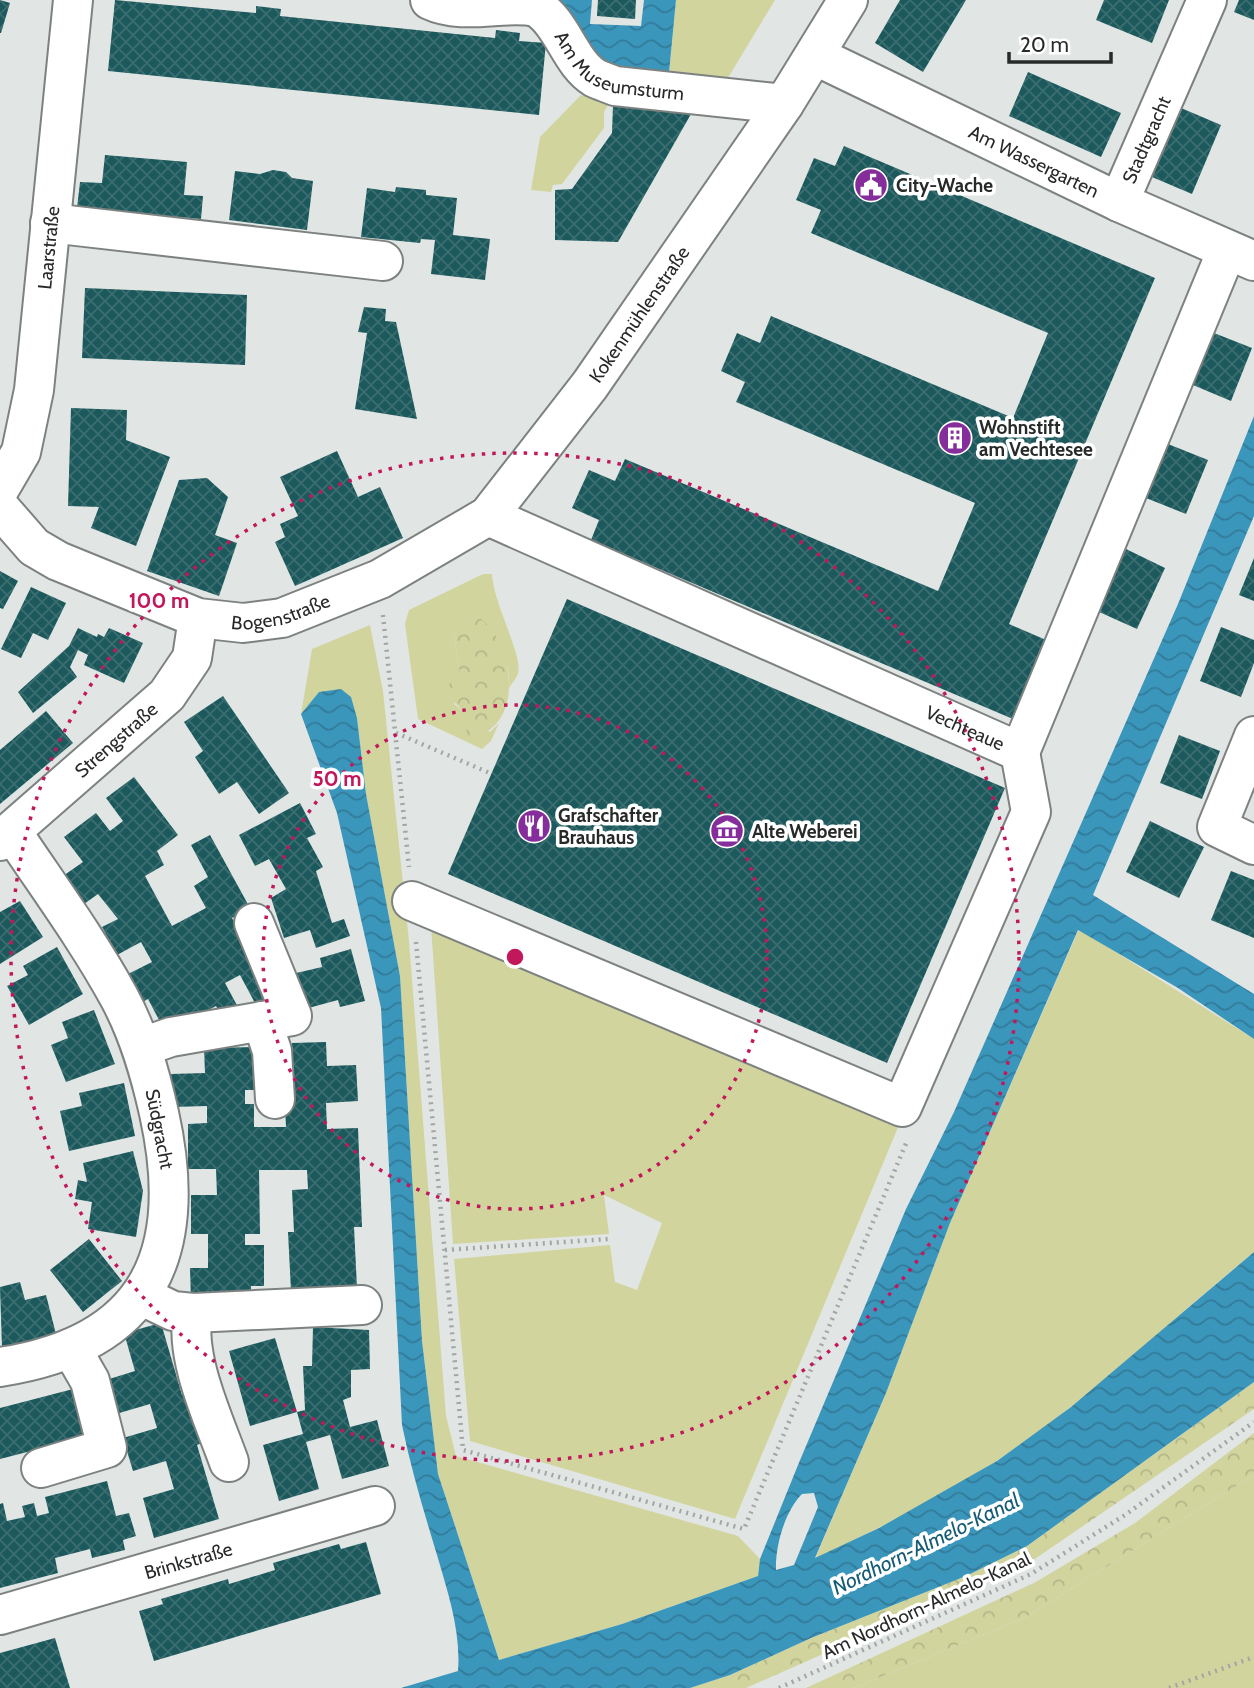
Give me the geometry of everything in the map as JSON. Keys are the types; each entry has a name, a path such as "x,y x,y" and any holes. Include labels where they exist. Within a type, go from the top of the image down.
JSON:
{"street":[{"name":"Laarstraße","path":"0,488 22,452 34,390 73,0"},
{"name":"Am Museumsturm","path":"430,0 460,8 519,2 536,7 564,36 593,77 615,86 784,104"},
{"name":"Kokenmühlenstraße","path":"380,579 488,516 590,385 784,104 849,0"},
{"name":"Stadtgracht","path":"1119,202 1207,0"},
{"name":"Am Wassergarten","path":"816,56 1119,202 1241,256"},
{"path":"50,223 383,261"},
{"name":"Vechteaue","path":"488,516 1020,752 1241,256"},
{"name":"Bogenstraße","path":"0,508 34,547 58,561 198,618 243,623 282,618 380,579"},
{"name":"Strengstraße","path":"6,836 167,695 192,658 198,618"},
{"path":"1254,736 1217,827 1254,845"},
{"path":"412,901 902,1107 1031,812 1020,752"},
{"name":"Südgracht","path":"0,1367 71,1348 113,1323 142,1296 157,1268 166,1236 170,1172 142,1047 120,998 6,836"},
{"path":"142,1047 172,1037 292,1016 254,923"},
{"path":"262,1021 272,1051 275,1099"},
{"path":"142,1296 173,1311 193,1313 362,1305"},
{"path":"193,1313 190,1330 193,1350 209,1408 229,1462"},
{"path":"41,1468 107,1448 90,1381 71,1348"},
{"name":"Brinkstraße","path":"0,1615 375,1506"}],"path":[{"path":"396,733 492,774"},
{"path":"609,1239 445,1251 463,1450 744,1529 914,1123 902,1107"},
{"name":"Am Nordhorn-Almelo-Kanal","path":"779,1688 1031,1574 1125,1515 1254,1422"},
{"path":"1168,1688 1254,1657"}],"green space":[{"path":"676,0 775,0 723,86 668,83"},
{"path":"581,95 608,105 604,112 604,128 562,184 553,185 551,192 531,190 540,137"},
{"path":"483,574 492,574 518,665 517,675 509,688 509,674 501,654 486,642 453,628 460,675 454,704 490,732 499,723 491,741 482,749 418,719 405,624 409,610"},
{"path":"469,613 483,621 495,635 509,676 508,697 502,716 489,730 468,738 462,710 448,696 450,680 460,675 453,628 462,614"},
{"path":"370,625 383,691 409,941 446,1416 456,1456 738,1536 760,1559 758,1576 622,1624 499,1660 438,1474 422,1341 400,976 366,794 357,718 319,692 301,714 312,649"},
{"path":"431,926 899,1125 735,1519 470,1441 454,1259 610,1245 615,1282 637,1290 662,1223 604,1195 609,1234 453,1244"},
{"path":"1079,929 1254,1039 1254,1252 1097,1386 1032,1437 931,1500 815,1559 886,1393 950,1223"},
{"path":"1254,1382 1254,1409 1029,1563 746,1688 690,1688 730,1675 811,1638 966,1576 1027,1546"},
{"path":"1254,1433 1254,1475 1026,1617 854,1688 806,1688 1034,1583 1135,1523"},
{"path":"1254,1475 1254,1688 854,1688 1026,1617"}],"water":[{"path":"557,0 592,0 590,24 641,26 644,0 676,0 668,83 630,79 609,70 593,52 573,19"},
{"name":"Nordhorn-Almelo-Kanal","path":"1254,416 1254,516 1093,895 1254,994 1254,1039 1178,988 1078,930 950,1223 886,1393 815,1558 879,1528 997,1461 1071,1407 1254,1252 1254,1382 1027,1546 966,1576 811,1638 730,1675 690,1688 401,1688 458,1671 458,1641 402,1425 381,1008 337,813 301,714 319,692 341,689 351,697 357,718 366,794 400,976 422,1341 438,1474 499,1660 622,1624 758,1576 760,1559 906,1209 954,1112 1178,604","holes":["814,1493 818,1507 794,1565 776,1570 782,1529 796,1501 802,1494"]}],"building":[{"path":"0,0 10,3 1,33 0,33"},
{"path":"115,0 256,13 256,6 281,9 280,16 495,38 496,30 520,33 519,41 546,43 539,115 108,71"},
{"path":"598,0 636,0 635,19 597,16"},
{"path":"900,0 966,0 923,72 875,43"},
{"path":"1104,0 1169,0 1152,43 1096,20"},
{"path":"1239,0 1254,0 1254,20 1234,12"},
{"path":"1028,72 1121,113 1101,157 1009,116"},
{"path":"613,105 695,107 618,242 555,240 555,190 572,189 612,133"},
{"path":"1181,108 1221,125 1192,194 1152,177"},
{"name":"Wohnstift am Vechtesee","path":"844,146 1155,278 1009,624 1046,640 1013,719 591,540 599,520 572,508 589,470 615,481 625,459 938,591 975,503 736,402 745,382 721,371 737,333 760,343 771,316 1013,418 1048,333 811,233 821,210 796,200 814,158 835,166"},
{"path":"105,155 187,162 184,195 203,196 201,219 77,208 80,182 102,183"},
{"path":"273,170 286,172 292,178 313,181 307,230 229,220 235,171 260,174"},
{"path":"396,187 426,190 426,195 457,198 453,235 490,239 485,280 431,274 435,240 421,239 420,243 361,237 367,188 395,192"},
{"path":"85,288 247,295 245,365 82,358"},
{"path":"364,307 386,309 385,321 396,322 417,419 355,409 367,333 358,332"},
{"path":"1214,333 1252,348 1231,401 1193,385"},
{"path":"71,408 127,410 126,440 170,457 136,546 91,528 99,507 68,506"},
{"path":"1163,442 1208,460 1186,514 1141,496"},
{"path":"337,451 358,497 380,487 403,538 295,586 275,542 285,537 280,524 298,516 280,477"},
{"path":"207,478 228,497 215,535 237,543 219,596 147,571 179,480"},
{"path":"1126,549 1165,568 1137,629 1097,611"},
{"path":"1254,558 1254,601 1239,595"},
{"path":"0,571 18,581 3,609 0,608"},
{"path":"31,587 66,603 48,640 33,633 21,658 1,649"},
{"name":"Alte Weberei","path":"567,599 1005,788 887,1063 448,874"},
{"path":"1221,627 1254,640 1254,663 1241,697 1200,681"},
{"path":"78,628 97,637 98,634 104,637 109,628 143,643 124,683 84,665 88,655 78,650 70,667 77,677 33,713 18,692 69,646"},
{"path":"223,696 289,793 259,814 237,782 219,794 195,757 203,751 184,722"},
{"path":"46,711 73,743 0,804 0,750"},
{"path":"1179,735 1220,751 1202,799 1160,783"},
{"path":"134,777 178,835 157,851 164,865 145,876 172,926 206,908 194,886 208,877 191,845 210,835 250,908 232,918 274,995 256,1005 240,975 225,983 239,1009 223,1018 216,1006 166,1033 148,999 139,1004 124,976 152,962 141,942 117,955 102,927 118,919 98,894 84,904 63,876 83,862 64,837 96,813 110,831 123,821 106,798"},
{"path":"300,803 316,834 307,838 323,867 316,871 332,923 344,919 350,936 316,948 310,930 284,938 271,898 286,889 269,859 255,866 239,835"},
{"path":"1150,821 1204,847 1179,898 1126,872"},
{"path":"1231,871 1254,880 1254,938 1211,920"},
{"path":"20,901 43,937 0,964 0,912"},
{"path":"57,947 83,994 29,1025 7,986 28,975 23,966"},
{"path":"351,949 365,1001 340,1007 338,1000 301,1010 292,974 322,967 320,958"},
{"path":"94,1010 115,1064 66,1082 51,1045 68,1038 62,1022"},
{"path":"326,1042 327,1066 356,1065 358,1101 326,1103 327,1129 358,1128 362,1227 354,1227 357,1288 291,1291 288,1232 294,1232 292,1190 308,1189 307,1170 259,1170 260,1234 245,1234 245,1245 264,1245 264,1286 251,1286 251,1299 191,1300 190,1268 208,1268 208,1234 191,1234 191,1195 217,1195 216,1169 188,1169 188,1124 207,1123 207,1106 172,1107 171,1074 205,1073 204,1048 258,1047 259,1090 245,1090 245,1104 254,1104 254,1127 286,1127 285,1106 295,1105 292,1043"},
{"path":"124,1083 135,1136 69,1151 60,1111 82,1106 79,1093"},
{"path":"133,1151 143,1191 136,1237 88,1229 92,1202 75,1199 78,1180 87,1182 83,1163"},
{"path":"89,1239 122,1281 83,1312 50,1270"},
{"path":"20,1282 25,1300 46,1295 56,1334 2,1348 0,1287"},
{"path":"161,1323 182,1395 185,1394 192,1419 198,1417 205,1442 197,1445 219,1519 154,1538 143,1498 174,1489 166,1461 133,1471 123,1438 157,1428 150,1404 116,1414 106,1380 135,1371 124,1333"},
{"path":"313,1327 369,1330 370,1369 351,1370 351,1397 343,1400 350,1427 377,1420 389,1466 342,1479 330,1435 306,1442 319,1489 279,1501 263,1445 303,1434 297,1412 305,1410 303,1366 312,1366"},
{"path":"275,1338 297,1412 250,1426 229,1351"},
{"path":"77,1388 89,1436 33,1459 31,1451 0,1459 0,1408"},
{"path":"107,1481 116,1516 129,1513 136,1536 123,1540 125,1550 92,1558 90,1549 55,1558 58,1573 0,1588 0,1504 3,1503 7,1521 25,1517 22,1506 34,1503 37,1516 49,1513 45,1497"},
{"path":"366,1542 381,1594 154,1661 139,1611 163,1604 161,1599 228,1579 229,1584 275,1570 273,1563 339,1544 341,1549"},
{"path":"55,1638 70,1688 0,1688 0,1653"}],"place":[{"name":"City-Wache","path":"871,185"},
{"name":"Wohnstift am Vechtesee","path":"955,438"},
{"name":"Grafschafter Brauhaus","path":"534,826"},
{"name":"Alte Weberei","path":"727,831"}]}
